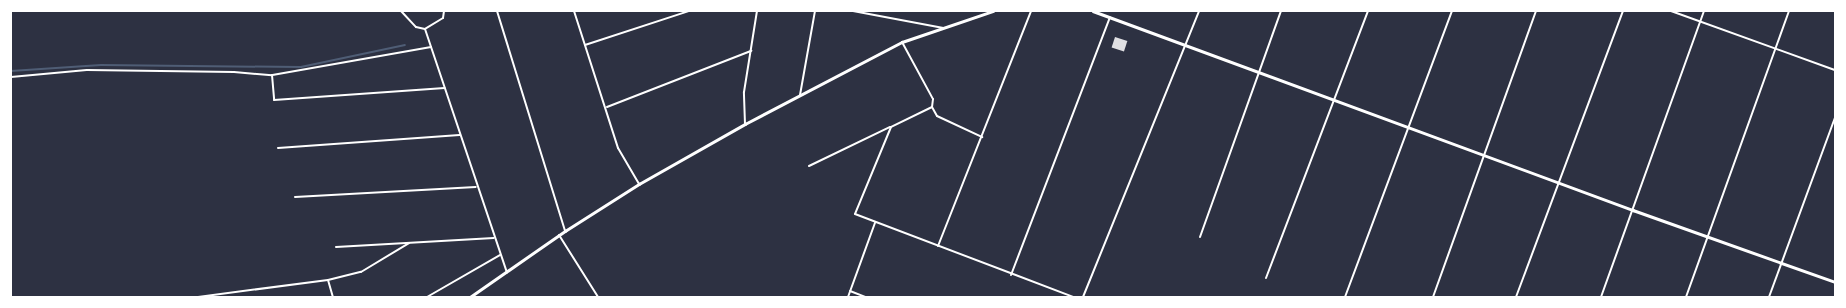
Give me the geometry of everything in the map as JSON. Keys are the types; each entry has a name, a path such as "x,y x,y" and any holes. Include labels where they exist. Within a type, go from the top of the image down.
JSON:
{"street":[{"path":"402,11 416,27 425,29 443,18 444,11"},
{"path":"497,11 565,230"},
{"path":"574,11 607,107 618,148 639,184"},
{"path":"586,45 689,11"},
{"path":"745,124 743,103 757,11"},
{"path":"800,95 815,11"},
{"path":"853,11 946,28"},
{"path":"470,297 507,273 565,230 639,184 745,124 902,42 993,11"},
{"path":"938,246 1031,11"},
{"path":"1094,11 1484,156 1835,282"},
{"path":"1083,297 1199,11"},
{"path":"1200,237 1281,11"},
{"path":"1266,278 1368,11"},
{"path":"1345,297 1452,11"},
{"path":"1433,297 1536,11"},
{"path":"1516,297 1560,183 1623,11"},
{"path":"1672,11 1835,70"},
{"path":"1601,297 1704,11"},
{"path":"1686,297 1789,11"},
{"path":"1011,275 1110,17"},
{"path":"425,29 476,187 507,273"},
{"path":"902,42 933,99 932,107 937,116 982,138"},
{"path":"11,78 86,70 234,72 272,75 431,47"},
{"path":"607,107 751,51"},
{"path":"272,75 274,100 445,88"},
{"path":"809,166 932,107"},
{"path":"1769,297 1835,118"},
{"path":"891,127 856,214 1011,275 1074,297"},
{"path":"278,148 460,136"},
{"path":"295,197 476,187"},
{"path":"848,297 875,222"},
{"path":"559,235 598,297"},
{"path":"336,247 494,238"},
{"path":"198,297 328,280 361,272 409,243"},
{"path":"427,297 500,255"},
{"path":"328,280 333,297"},
{"path":"850,291 866,297"}],"building":[{"path":"1115,37 1127,41 1124,51 1112,47"}],"waterway":[{"path":"11,71 101,65 301,67 405,45"}]}
